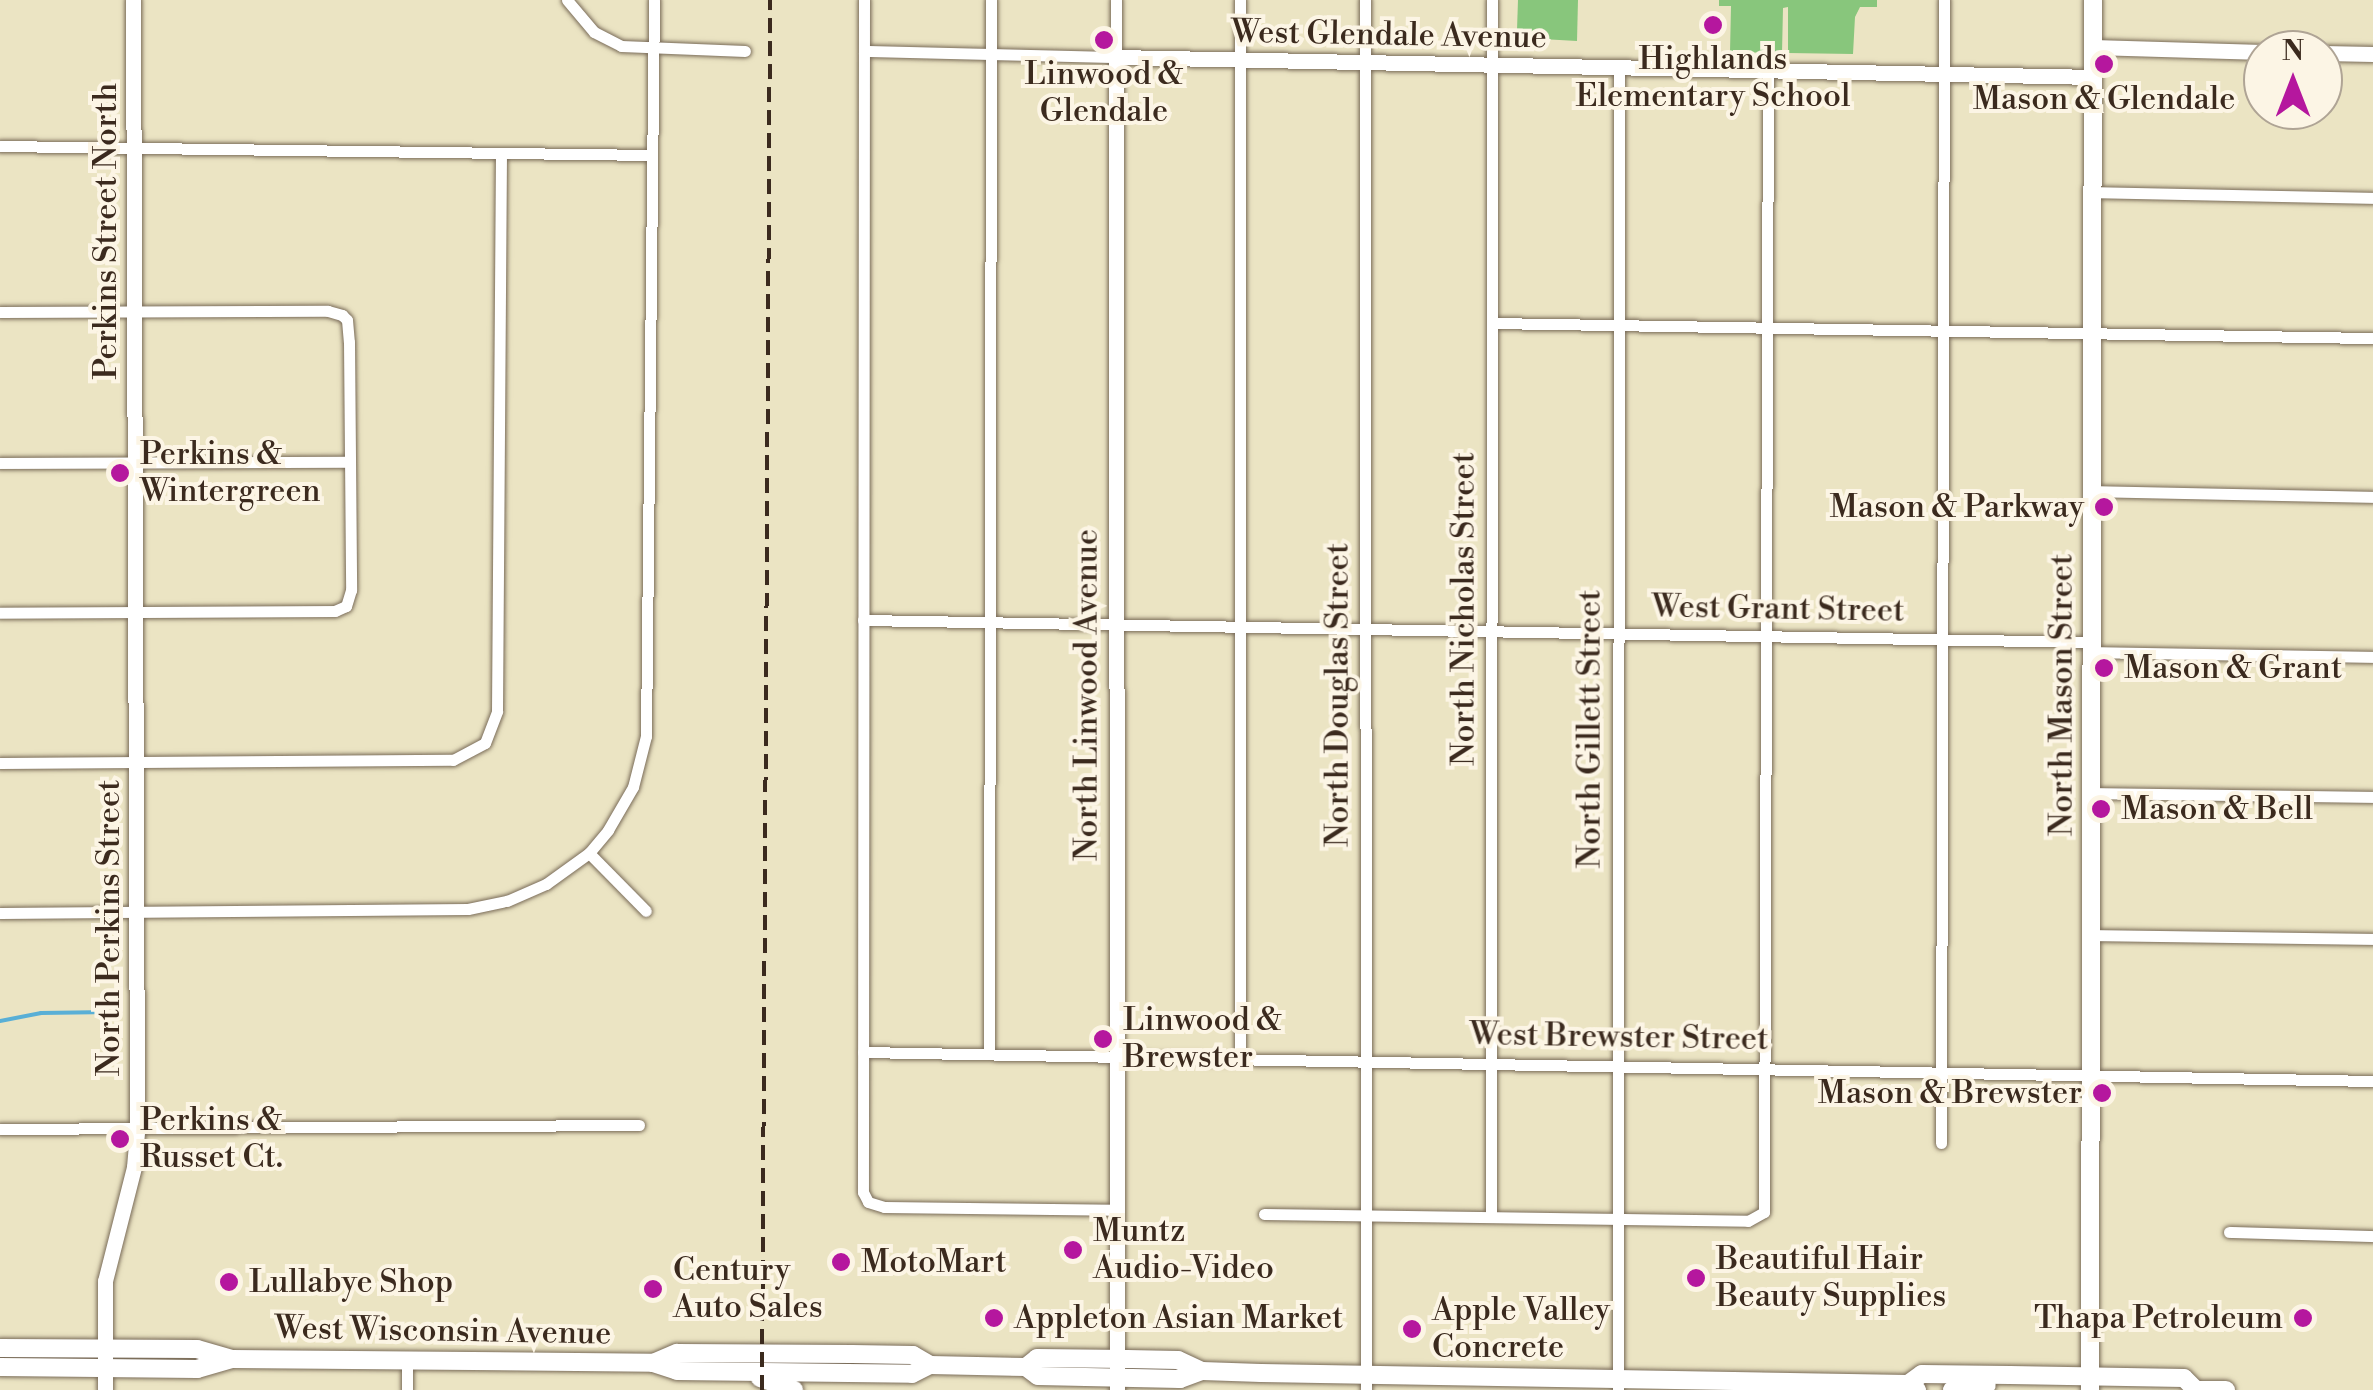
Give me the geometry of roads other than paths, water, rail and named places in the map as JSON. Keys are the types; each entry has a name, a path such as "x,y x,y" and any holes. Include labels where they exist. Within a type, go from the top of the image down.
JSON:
{"main road":[{"name":"North Mason Street","path":"2093,0 2093,1385"},
{"name":"West Wisconsin Avenue","path":"0,1348 104,1358"},
{"name":"West Wisconsin Avenue","path":"0,1367 197,1349 232,1359 407,1361 653,1362 677,1353 807,1372 889,1354 912,1355 930,1364 1026,1367 1038,1376 1116,1384 1180,1379 1202,1371"},
{"path":"853,1373 886,1366 889,1354"},
{"name":"West Wisconsin Avenue","path":"1026,1367 1037,1358 1114,1358 1178,1360 1202,1371 1366,1383 1912,1387 1922,1374 2226,1390"},
{"name":"West Wisconsin Avenue","path":"653,1362 677,1372 912,1374 930,1364"},
{"path":"741,1372 794,1390"},
{"path":"807,1372 822,1390"},
{"path":"1952,1390 1971,1385 2093,1385"}],"street":[{"name":"Perkins Street North","path":"133,0 134,461"},
{"path":"567,0 604,38 621,46 745,51"},
{"path":"0,913 468,909 506,901 546,884 589,853 626,802 646,736 654,0"},
{"path":"864,0 862,1192 868,1202 884,1207 1114,1210"},
{"path":"989,1054 990,0"},
{"name":"North Linwood Avenue","path":"1116,0 1116,1384"},
{"path":"1240,0 1240,1057"},
{"name":"North Douglas Street","path":"1365,0 1366,1383"},
{"name":"North Nicholas Street","path":"1492,0 1492,1217"},
{"path":"1942,1143 1944,0"},
{"path":"2093,48 2243,52"},
{"name":"West Glendale Avenue","path":"864,51 2093,78"},
{"path":"2343,53 2373,54"},
{"name":"North Gillett Street","path":"1618,1385 1619,68"},
{"path":"1264,1214 1748,1221 1763,1215 1767,1068 1768,70"},
{"path":"0,146 652,155"},
{"path":"0,763 453,760 485,743 496,710 501,153"},
{"path":"2092,192 2373,198"},
{"path":"0,312 328,311 342,315 347,320 350,342 351,590 346,606 320,612 0,613"},
{"path":"1492,323 2373,338"},
{"name":"North Perkins Street","path":"105,1390 104,1281 134,1167 136,1129 134,461"},
{"path":"0,463 348,462"},
{"path":"2092,491 2373,498"},
{"name":"West Grant Street","path":"863,620 1943,640 2373,657"},
{"path":"2092,793 2373,797"},
{"path":"589,853 646,911"},
{"path":"2092,935 2373,939"},
{"name":"West Brewster Street","path":"863,1052 2373,1081"},
{"path":"0,1128 639,1124"},
{"path":"2229,1232 2373,1236"},
{"path":"407,1361 407,1390"}],"waterway":[{"path":"0,1021 41,1013 110,1012"}],"railway":[{"path":"762,1390 770,0"}],"place":[{"name":"Highlands Elementary School","path":"1713,25"},
{"name":"Linwood & Glendale","path":"1104,40"},
{"name":"Mason & Glendale","path":"2104,64"},
{"name":"Perkins & Wintergreen","path":"120,473"},
{"name":"Mason & Parkway","path":"2104,507"},
{"name":"Mason & Grant","path":"2104,668"},
{"name":"Mason & Bell","path":"2101,809"},
{"name":"Linwood & Brewster","path":"1103,1039"},
{"name":"Mason & Brewster","path":"2102,1093"},
{"name":"Perkins & Russet Ct.","path":"120,1139"},
{"name":"Muntz Audio-Video","path":"1073,1250"},
{"name":"MotoMart","path":"841,1262"},
{"name":"Beautiful Hair Beauty Supplies","path":"1696,1278"},
{"name":"Lullabye Shop","path":"229,1282"},
{"name":"Century Auto Sales","path":"653,1289"},
{"name":"Appleton Asian Market","path":"994,1318"},
{"name":"Thapa Petroleum","path":"2303,1318"},
{"name":"Apple Valley Concrete","path":"1412,1329"}]}
